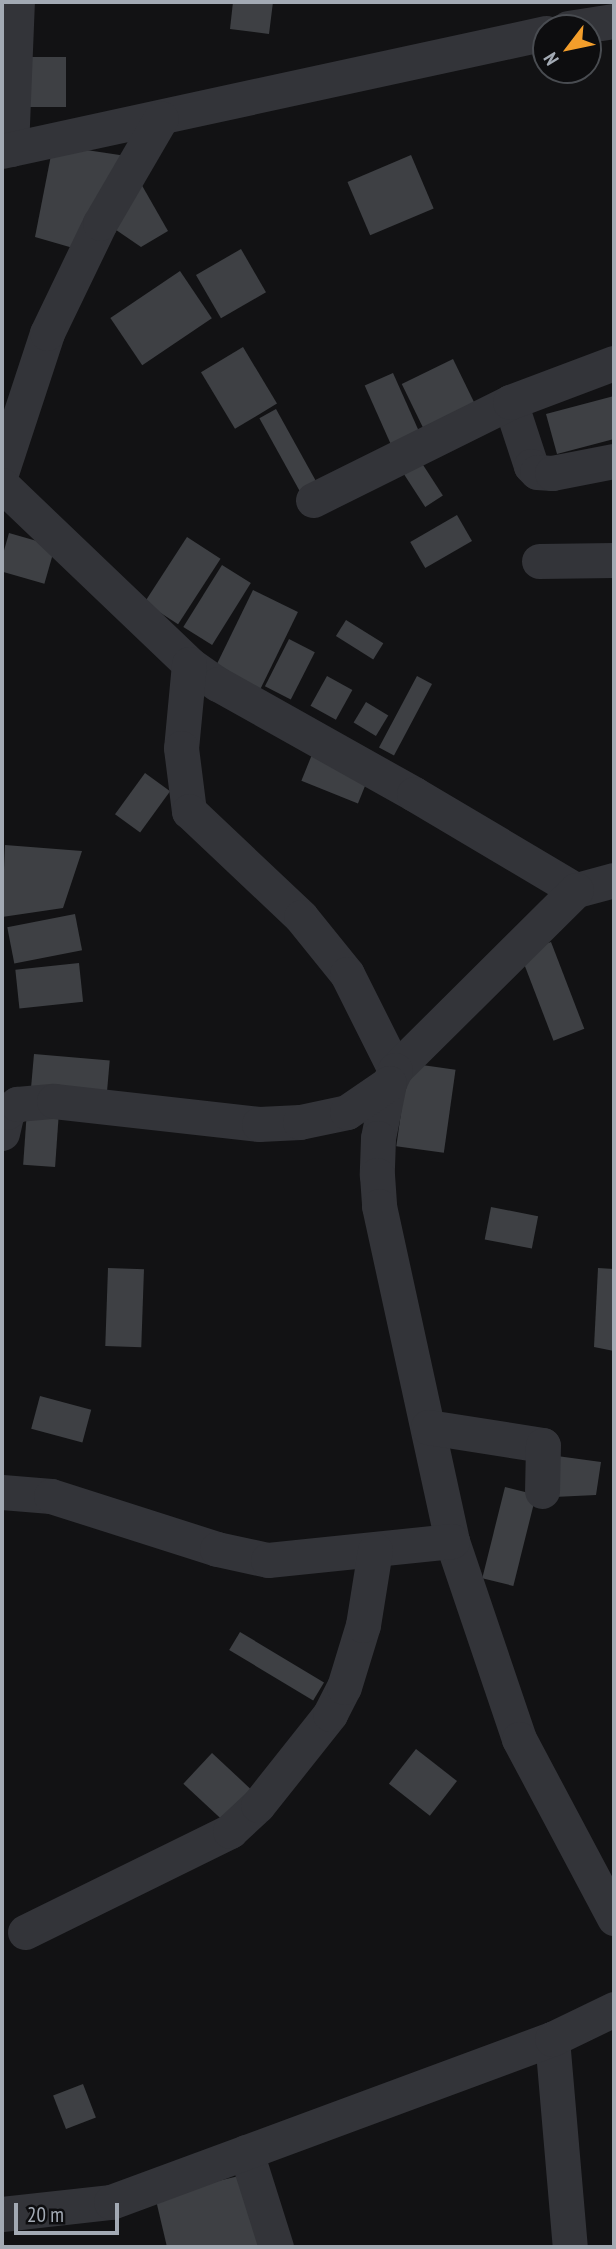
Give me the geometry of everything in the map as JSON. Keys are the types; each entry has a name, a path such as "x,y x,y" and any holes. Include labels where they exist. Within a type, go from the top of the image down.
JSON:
{"street":[{"path":"17,2 6,150 532,36"},
{"path":"2,470 47,333 100,223 160,118"},
{"path":"313,500 510,402 614,363"},
{"path":"510,402 531,466 537,472 552,473 614,461"},
{"path":"2,485 189,664 576,890"},
{"path":"539,561 614,560"},
{"path":"189,664 181,748 189,811 301,917 347,974 392,1076 378,1138 379,1206 452,1541 519,1739 614,1918"},
{"path":"2,1133 7,1112 17,1104 54,1101 259,1124 300,1122 347,1112 392,1076 576,890 614,880"},
{"path":"428,1427 543,1445 541,1492"},
{"path":"2,1492 51,1496 216,1549 260,1559 452,1541"},
{"path":"25,1933 230,1831 258,1805 330,1714 344,1687 363,1625 375,1550"},
{"path":"2,2214 111,2202 552,2039 614,2009"},
{"path":"552,2039 570,2247"},
{"path":"246,2152 276,2247"}],"building":[{"path":"233,2 273,2 269,34 230,29"},
{"path":"21,57 66,57 66,107 21,107"},
{"path":"53,145 133,157 80,250 35,237"},
{"path":"411,155 434,208 370,235 347,182"},
{"path":"140,182 168,231 141,247 103,221"},
{"path":"241,249 266,292 221,318 196,275"},
{"path":"180,271 212,318 142,365 110,318"},
{"path":"243,347 277,404 235,429 201,372"},
{"path":"453,359 477,408 426,433 402,384"},
{"path":"393,373 421,437 393,450 365,386"},
{"path":"614,396 614,439 557,454 546,414"},
{"path":"276,409 319,486 302,495 259,418"},
{"path":"414,451 443,495 425,507 396,462"},
{"path":"457,515 472,541 425,568 410,542"},
{"path":"9,533 55,546 44,584 2,572 2,557"},
{"path":"187,537 221,559 178,624 145,602"},
{"path":"222,565 251,583 212,645 183,627"},
{"path":"253,590 298,612 259,692 214,670"},
{"path":"346,620 383,643 373,659 336,636"},
{"path":"289,639 315,652 291,699 265,686"},
{"path":"327,676 352,690 336,720 311,706"},
{"path":"417,676 432,684 394,755 379,748"},
{"path":"366,702 388,715 376,736 354,723"},
{"path":"313,752 370,775 358,804 301,781"},
{"path":"145,773 170,791 140,832 115,814"},
{"path":"5,845 82,851 63,908 2,917"},
{"path":"75,914 82,950 14,963 7,927"},
{"path":"551,942 584,1029 554,1041 520,954"},
{"path":"79,963 83,1002 19,1008 15,970"},
{"path":"34,1054 110,1061 107,1095 31,1089"},
{"path":"408,1063 456,1070 444,1153 396,1146"},
{"path":"27,1110 59,1112 55,1167 23,1165"},
{"path":"491,1207 538,1216 532,1249 485,1239"},
{"path":"108,1268 144,1269 141,1347 105,1346"},
{"path":"598,1268 614,1269 614,1351 594,1347"},
{"path":"40,1396 91,1410 82,1443 31,1429"},
{"path":"557,1456 601,1462 596,1495 554,1497"},
{"path":"505,1487 536,1495 513,1586 482,1578"},
{"path":"240,1632 324,1682 313,1700 229,1650"},
{"path":"416,1749 457,1781 430,1816 389,1784"},
{"path":"212,1753 251,1789 222,1820 183,1784"},
{"path":"83,2084 96,2118 66,2129 53,2095"},
{"path":"243,2175 260,2247 167,2247 155,2196"}]}
